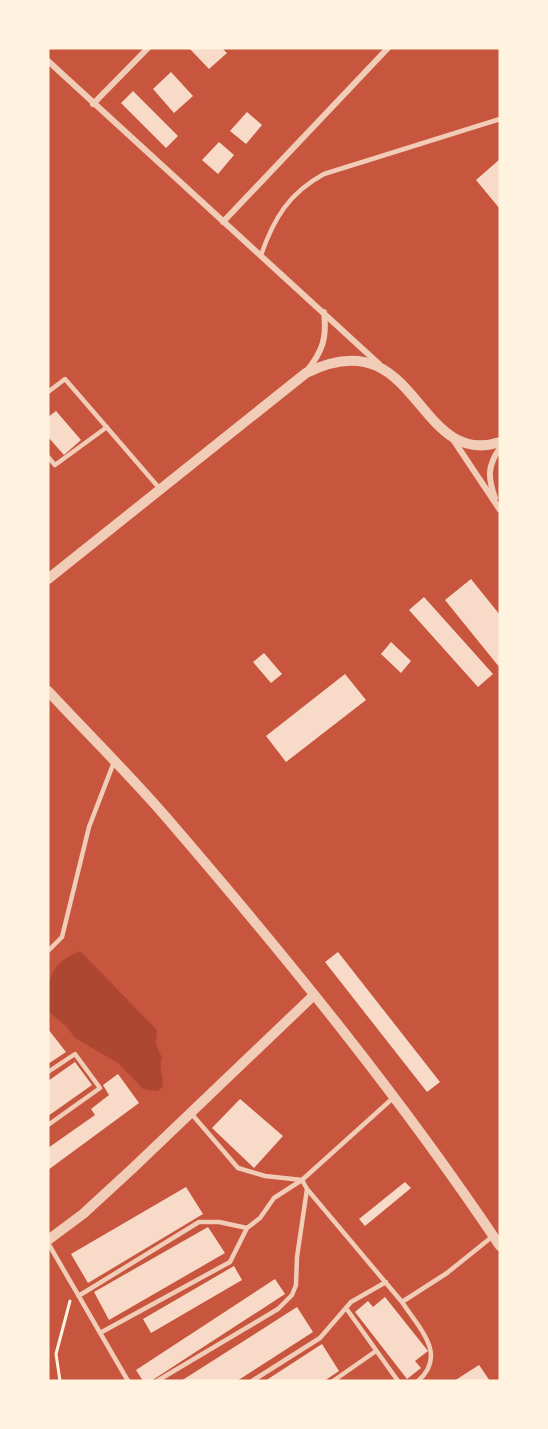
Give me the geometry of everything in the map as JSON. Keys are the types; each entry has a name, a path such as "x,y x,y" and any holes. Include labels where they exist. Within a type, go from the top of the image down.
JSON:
{"street":[{"path":"93,104 148,48"},
{"path":"223,222 388,48"},
{"path":"48,61 384,368 451,437 500,510"},
{"path":"306,373 324,347 326,328 324,312"},
{"path":"48,579 306,373 331,361 352,358 384,368"},
{"path":"451,437 470,445 484,446 500,442"},
{"path":"500,448 491,461 488,473 500,510"},
{"path":"48,691 171,822 314,995 393,1098 500,1246"},
{"path":"48,1242 108,1191 314,995"}],"lane":[{"path":"261,255 271,225 301,187 324,174 500,119"},
{"path":"48,392 65,379 160,489"},
{"path":"48,457 55,465 106,427"},
{"path":"48,951 63,937 89,827 114,762"},
{"path":"48,1072 75,1054 100,1088 48,1125"},
{"path":"100,1333 230,1262 247,1228 260,1218 274,1198 302,1179 393,1098"},
{"path":"189,1112 238,1168 265,1176 302,1179"},
{"path":"302,1179 307,1189 402,1302 431,1347 433,1359 427,1373 418,1381"},
{"path":"157,1381 278,1309 292,1295 296,1286 307,1189"},
{"path":"80,1295 199,1222 219,1222 247,1228"},
{"path":"402,1302 447,1273 493,1236"},
{"path":"48,1242 128,1381"},
{"path":"252,1381 320,1338 346,1308 367,1291 386,1282"},
{"path":"346,1308 398,1381"},
{"path":"333,1381 376,1352"}],"path":[{"path":"60,1381 56,1354 70,1303 68,1279"}],"shaded area":[{"path":"80,951 157,1030 156,1044 162,1058 163,1080 162,1088 157,1091 143,1089 118,1063 75,1038 67,1027 48,1011 48,990 52,974 69,956"}],"building":[{"path":"189,48 222,48 227,53 209,69"},
{"path":"171,72 193,96 174,113 153,89"},
{"path":"133,91 178,136 166,148 121,103"},
{"path":"247,112 262,125 246,144 230,131"},
{"path":"219,142 234,155 218,174 202,160"},
{"path":"500,159 500,209 476,180"},
{"path":"56,411 81,440 64,455 48,437 48,417"},
{"path":"471,579 500,615 500,668 445,600"},
{"path":"424,597 493,674 478,687 409,610"},
{"path":"391,642 411,661 401,673 381,654"},
{"path":"264,653 282,674 271,683 253,662"},
{"path":"345,674 366,700 286,762 266,736"},
{"path":"338,952 440,1082 427,1092 325,962"},
{"path":"48,1029 66,1052 48,1064"},
{"path":"75,1062 92,1085 48,1116 48,1081"},
{"path":"118,1074 139,1103 48,1170 48,1148 95,1115 91,1109 109,1095 103,1085"},
{"path":"240,1099 283,1136 254,1168 212,1128"},
{"path":"405,1182 411,1188 365,1226 359,1219"},
{"path":"186,1187 203,1214 88,1283 71,1254"},
{"path":"208,1227 225,1253 109,1320 94,1292"},
{"path":"234,1266 242,1280 151,1333 143,1319"},
{"path":"275,1279 285,1294 151,1381 143,1381 136,1370"},
{"path":"385,1297 428,1351 415,1361 421,1368 407,1379 355,1312 368,1301 373,1307"},
{"path":"297,1307 313,1332 237,1381 181,1381"},
{"path":"322,1344 339,1371 324,1381 265,1381"},
{"path":"479,1365 490,1381 454,1381"}]}
